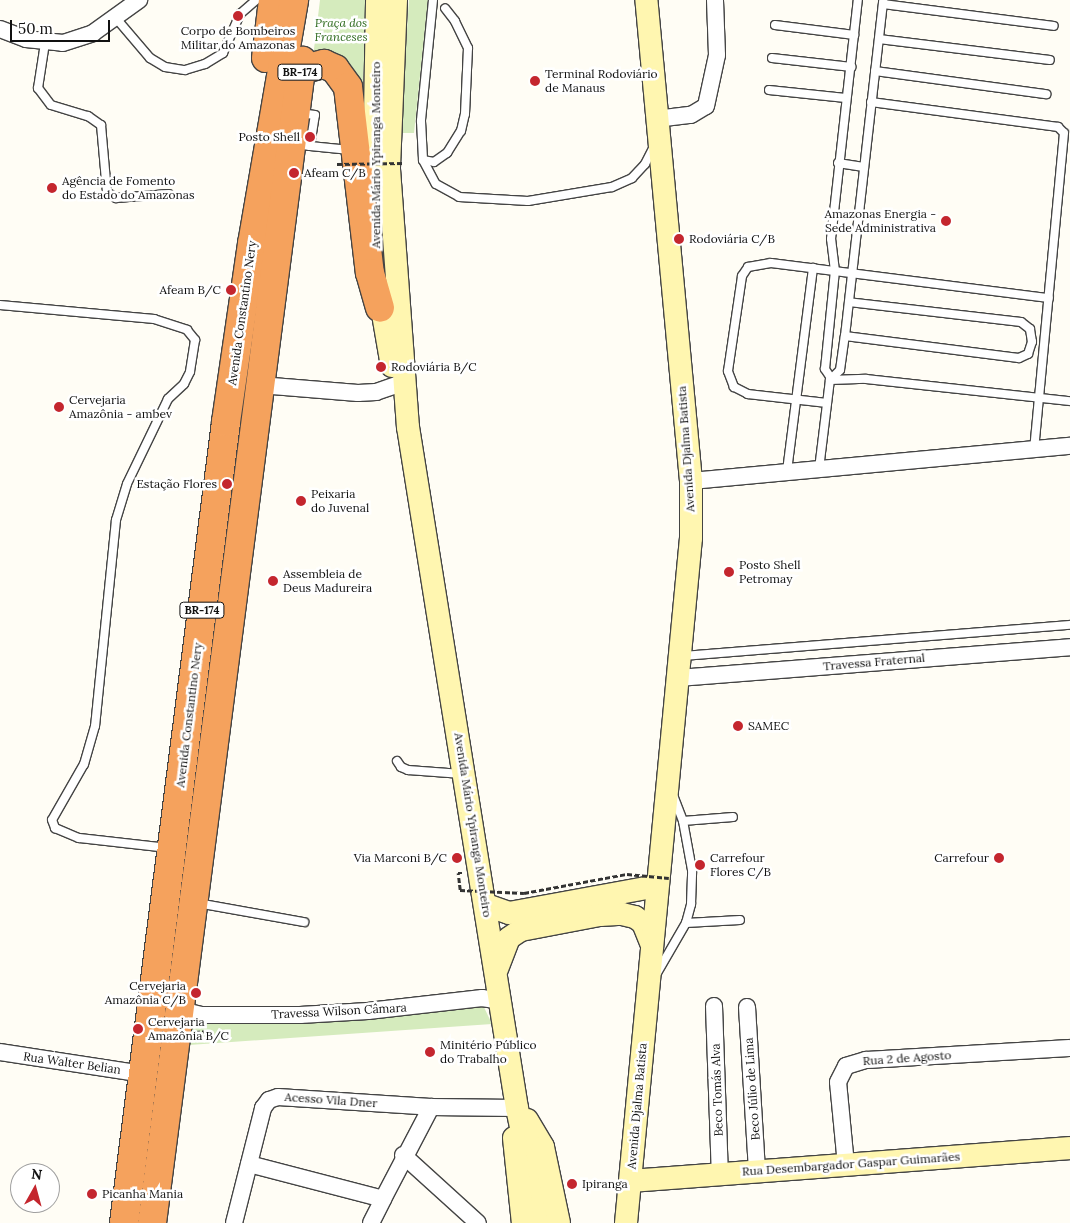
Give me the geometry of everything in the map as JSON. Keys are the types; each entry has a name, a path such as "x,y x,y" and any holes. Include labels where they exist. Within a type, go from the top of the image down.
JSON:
{"highway":[{"path":"252,244 260,107 273,0"},
{"name":"Avenida Constantino Nery","path":"124,1223 226,422 252,244 294,0"},
{"name":"Avenida Constantino Nery","path":"152,1223 183,1001 260,384 300,145 294,113 310,0"},
{"path":"301,70 324,64 342,76 348,87 346,157 370,273 380,308"}],"main road":[{"name":"Avenida Mário Ypiranga Monteiro","path":"377,0 374,206 380,308 401,384"},
{"name":"Avenida Mário Ypiranga Monteiro","path":"396,0 390,125 391,215 401,384 502,1001 517,1108 541,1221"},
{"name":"Avenida Djalma Batista","path":"626,1223 651,944 663,882 667,778 681,656 691,538 691,481 646,0"},
{"path":"486,906 509,913 663,882"},
{"path":"496,971 508,938 521,930 600,915 622,914 635,917 643,923 651,944"},
{"name":"Rua Desembargador Gaspar Guimarães","path":"631,1181 1070,1148"}],"street":[{"path":"0,29 45,43 79,39 139,0"},
{"path":"657,128 691,115 706,106 717,55 715,0"},
{"path":"260,384 358,393 401,384"},
{"path":"691,481 1070,446"},
{"name":"Travessa Fraternal","path":"678,678 1070,646"},
{"name":"Travessa Wilson Câmara","path":"183,1001 188,1012 202,1015 300,1015 368,1011 482,998 502,1001"},
{"name":"Beco Tomás Alva","path":"714,1006 720,1175"},
{"name":"Beco Júlio de Lima","path":"747,1007 757,1171"},
{"name":"Rua 2 de Agosto","path":"846,1164 838,1082 846,1066 866,1060 1070,1048"},
{"name":"Rua Walter Belian","path":"0,1052 144,1074"},
{"name":"Acesso Vila Dner","path":"234,1223 262,1108 278,1097 431,1107 517,1108"},
{"path":"371,1223 403,1156 431,1107"},
{"path":"403,1156 478,1223"},
{"path":"249,1164 383,1199"}],"lane":[{"path":"115,17 150,58 165,67 185,70 206,64 223,53 240,14 256,0"},
{"path":"432,0 421,121 423,160 436,184 459,197 528,201 612,187 632,178 645,164 657,128"},
{"path":"819,468 830,379 825,370 835,271 831,239 838,163 858,0"},
{"path":"830,379 840,370 845,336 883,2 1054,26"},
{"path":"423,160 434,162 447,153 461,131 465,114 468,48 462,34 444,8"},
{"path":"776,25 854,35"},
{"path":"879,39 1050,60"},
{"path":"45,43 38,88 51,105 88,116 101,126 107,192 116,198 169,194"},
{"path":"772,58 851,67"},
{"path":"875,70 1046,94"},
{"path":"769,90 846,98"},
{"path":"871,102 1058,126 1064,133 1034,449"},
{"path":"300,145 346,157"},
{"path":"838,163 864,166"},
{"path":"827,403 748,394 734,387 728,371 742,276 748,267 771,263 1049,298"},
{"path":"787,471 798,400 813,268"},
{"path":"845,336 1018,358 1028,354 1032,342 1030,330 1021,322 848,302"},
{"path":"0,305 154,320 188,330 195,340 190,372 184,384 168,399 127,484 116,520 95,726 84,764 52,820 55,828 79,838 172,848"},
{"path":"830,379 866,378 1070,400"},
{"path":"681,656 1070,625"},
{"path":"397,761 401,767 408,770 464,774"},
{"name":"Avenida Djalma Batista","path":"647,990 686,923 691,904 692,870 683,821 667,778"},
{"path":"683,821 733,818"},
{"path":"195,903 304,922"},
{"path":"686,923 740,920"}],"path":[{"path":"346,157 404,163"},
{"path":"458,873 460,890 524,893 627,874 663,882"}],"green space":[{"name":"Praça dos Franceses","path":"320,0 367,0 363,84 351,65 339,56 313,57"},
{"path":"409,0 428,0 414,133 400,133"},
{"path":"482,1003 492,1024 189,1045 193,1019"}],"place":[{"name":"Corpo de Bombeiros Militar do Amazonas","path":"238,16"},
{"name":"Terminal Rodoviário de Manaus","path":"535,81"},
{"name":"Posto Shell","path":"310,137"},
{"name":"Afeam C/B","path":"294,173"},
{"name":"Agência de Fomento do Estado do Amazonas","path":"52,188"},
{"name":"Amazonas Energia - Sede Administrativa","path":"946,221"},
{"name":"Rodoviária C/B","path":"679,239"},
{"name":"Afeam B/C","path":"231,290"},
{"name":"Rodoviária B/C","path":"381,367"},
{"name":"Cervejaria Amazônia - ambev","path":"59,407"},
{"name":"Estação Flores","path":"227,484"},
{"name":"Peixaria do Juvenal","path":"301,501"},
{"name":"Posto Shell Petromay","path":"729,572"},
{"name":"Assembleia de Deus Madureira","path":"273,581"},
{"name":"SAMEC","path":"738,726"},
{"name":"Via Marconi B/C","path":"457,858"},
{"name":"Carrefour","path":"999,858"},
{"name":"Carrefour Flores C/B","path":"700,865"},
{"name":"Cervejaria Amazônia C/B","path":"196,993"},
{"name":"Cervejaria Amazônia B/C","path":"138,1029"},
{"name":"Minitério Público do Trabalho","path":"430,1052"},
{"name":"Ipiranga","path":"572,1184"},
{"name":"Picanha Mania","path":"92,1194"}]}
